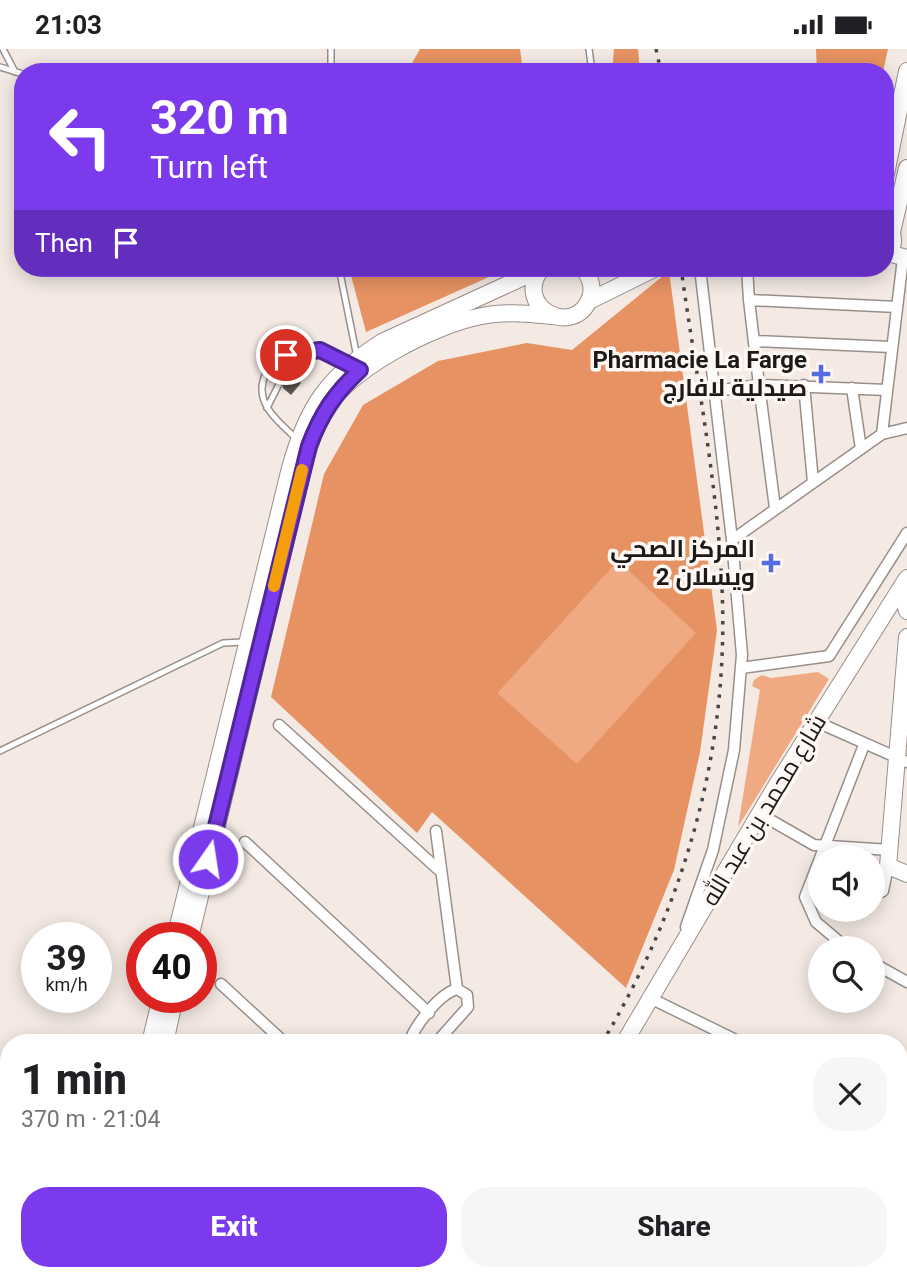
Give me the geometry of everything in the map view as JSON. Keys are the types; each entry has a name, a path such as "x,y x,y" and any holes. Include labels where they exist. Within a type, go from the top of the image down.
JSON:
{"street":[{"path":"894,135 907,71"},
{"path":"882,434 897,307 895,246 907,168"},
{"path":"179,922 246,642 304,443 322,392 382,342 523,277"},
{"path":"538,277 534,295 544,311 552,316"},
{"path":"356,364 458,322 504,313 569,317 584,309 589,301 591,284 588,277"},
{"path":"589,301 638,277"},
{"path":"679,950 718,825 734,750 741,668 732,540 701,277"},
{"path":"748,277 775,508"},
{"path":"750,300 897,307"},
{"path":"754,341 891,347"},
{"path":"715,391 759,385 887,390"},
{"path":"804,385 813,482"},
{"path":"852,388 860,449"},
{"path":"732,540 882,434 907,428"},
{"path":"194,922 304,443"},
{"path":"829,656 907,533"},
{"path":"884,570 905,583 907,611"},
{"name":"شارع محمد بن عبد الله","path":"629,1034 760,814 905,583"},
{"path":"885,880 902,760 907,637"},
{"path":"741,668 829,656 848,672"},
{"path":"817,722 902,760"},
{"path":"279,725 440,871"},
{"path":"823,845 864,745"},
{"path":"760,814 804,840 820,845"},
{"path":"436,831 457,989"},
{"path":"245,842 429,1013"},
{"path":"885,857 907,874"},
{"path":"818,922 830,936"},
{"path":"885,970 907,982"},
{"path":"221,984 275,1034"},
{"path":"416,1034 429,1013 451,991 457,989 467,995 468,1007 444,1034"},
{"path":"650,998 724,1034"},
{"path":"152,1034 157,1013"},
{"path":"167,1034 172,1013"}],"lane":[{"path":"3,49 14,70"},
{"path":"342,277 356,364"},
{"path":"276,361 298,351 320,350 356,364"},
{"path":"288,372 320,350"},
{"path":"266,373 261,389 267,408 304,443"},
{"path":"267,408 279,384"},
{"path":"0,751 223,643 246,642"}],"shaded area":[{"path":"420,49 520,49 522,63 412,63"},
{"path":"614,49 638,49 639,63 613,63"},
{"path":"816,49 888,49 885,63 817,63"},
{"path":"351,277 489,277 366,332"},
{"path":"662,277 670,277 717,630 700,752 674,870 626,988 432,812 417,833 271,697 324,474 363,405 438,361 527,343 572,350","holes":["618,561 696,633 577,764 498,693"]},
{"path":"618,561 697,633 577,765 498,693"},
{"path":"818,672 829,679 738,827 760,690 752,686 754,680 762,675 771,678"}],"building":[{"path":"271,357 273,365 284,368 284,375 292,375 301,383 291,395 283,388 282,380 275,381 270,377 269,369 261,369"}],"railway":[{"path":"656,49 659,63"},
{"path":"607,1034 649,953 686,858 711,759 718,708 723,610 721,561 710,462 682,277"}],"slow traffic":[{"path":"274,586 302,470"}],"place":[{"name":"Pharmacie La Farge صيدلية لافارج","path":"821,374"},
{"name":"المركز الصحي ويسلان 2","path":"771,563"}],"route":[{"path":"208,859 309,446 321,415 332,398 360,370 320,350 298,351 286,355"}]}
